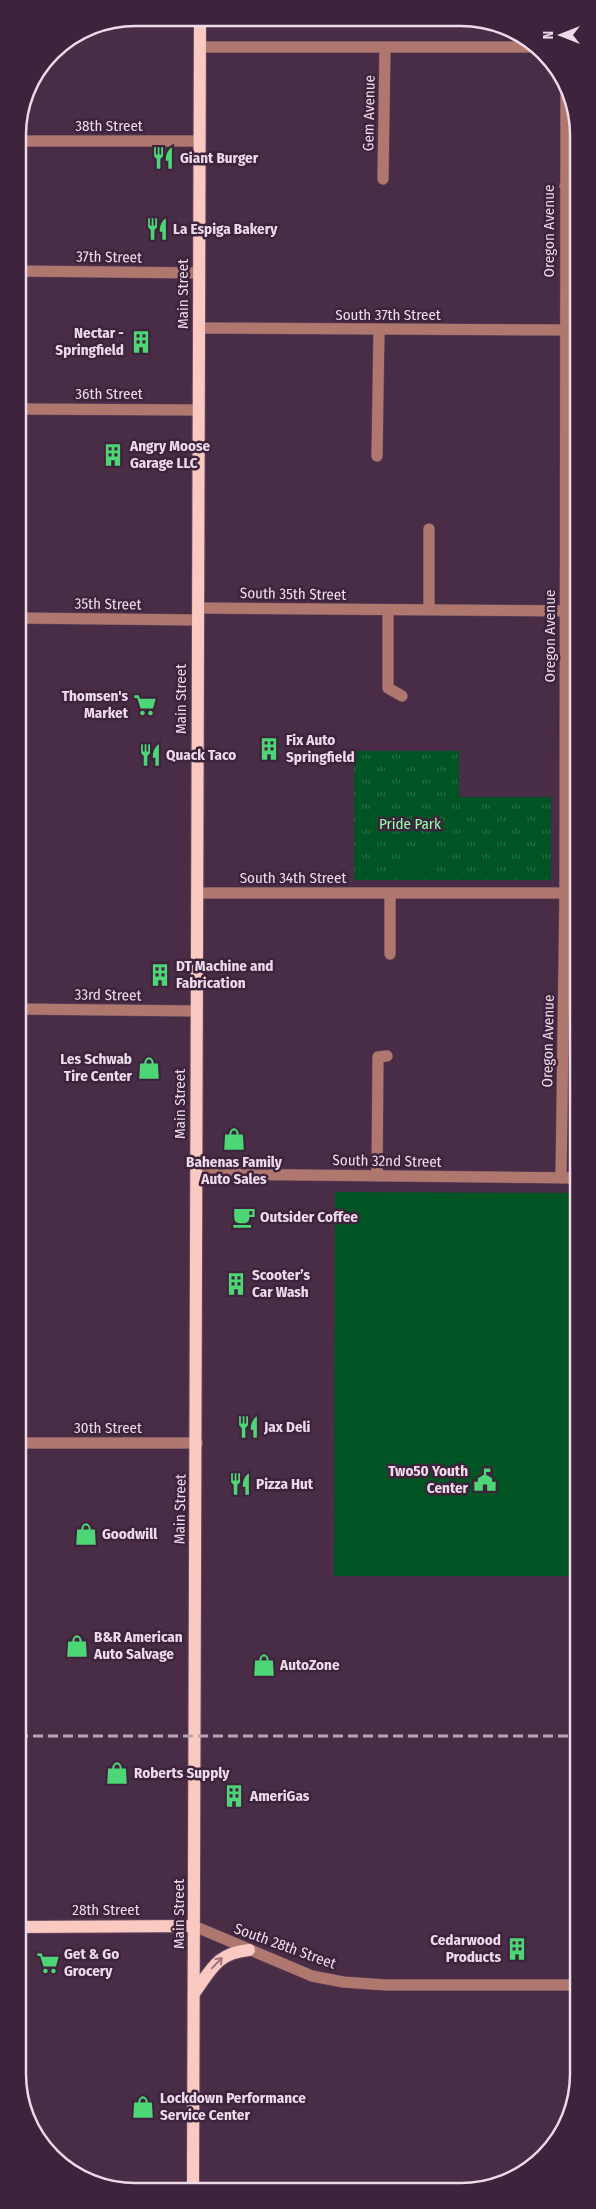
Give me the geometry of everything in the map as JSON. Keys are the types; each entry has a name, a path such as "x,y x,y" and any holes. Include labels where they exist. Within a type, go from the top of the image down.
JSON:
{"main road":[{"name":"Main Street","path":"194,2183 200,26"},
{"name":"28th Street","path":"26,1927 194,1926"},
{"path":"195,1992 218,1961 234,1952 249,1950"}],"street":[{"path":"200,46 524,47"},
{"name":"Gem Avenue","path":"384,179 385,47"},
{"name":"Oregon Avenue","path":"561,1178 565,893 564,186 566,106"},
{"name":"38th Street","path":"26,141 200,141"},
{"path":"564,186 570,186"},
{"name":"37th Street","path":"26,271 199,273"},
{"name":"South 37th Street","path":"199,328 570,330"},
{"path":"377,456 379,330"},
{"name":"36th Street","path":"26,409 199,410"},
{"path":"429,529 429,609"},
{"name":"South 35th Street","path":"198,614 429,609 570,611"},
{"path":"388,610 388,688 402,696"},
{"name":"35th Street","path":"26,618 198,614"},
{"name":"South 34th Street","path":"197,893 570,893"},
{"path":"390,893 390,954"},
{"name":"33rd Street","path":"26,1009 197,1011"},
{"path":"377,1176 378,1057 387,1056"},
{"name":"South 32nd Street","path":"197,1174 570,1178"},
{"name":"30th Street","path":"26,1443 197,1443"},
{"name":"South 28th Street","path":"194,1926 314,1976 359,1984 570,1985"}],"green space":[{"name":"Pride Park","path":"354,751 459,751 459,797 551,797 551,880 354,880"},
{"path":"404,850 432,850 432,871 404,871"},
{"path":"335,1192 570,1193 570,1576 334,1576"}],"railway":[{"path":"26,1736 570,1736"}],"place":[{"name":"Giant Burger","path":"163,158"},
{"name":"La Espiga Bakery","path":"157,229"},
{"name":"Nectar - Springfield","path":"141,342"},
{"name":"Angry Moose Garage LLC","path":"113,455"},
{"name":"Thomsen's Market","path":"145,705"},
{"name":"Fix Auto Springfield","path":"269,749"},
{"name":"Quack Taco","path":"150,755"},
{"name":"DT Machine and Fabrication","path":"160,975"},
{"name":"Les Schwab Tire Center","path":"149,1068"},
{"name":"Bahenas Family Auto Sales","path":"234,1139"},
{"name":"Outsider Coffee","path":"244,1217"},
{"name":"Scooter’s Car Wash","path":"236,1284"},
{"name":"Jax Deli","path":"248,1427"},
{"name":"Two50 Youth Center","path":"485,1480"},
{"name":"Pizza Hut","path":"240,1484"},
{"name":"Goodwill","path":"86,1534"},
{"name":"B&R American Auto Salvage","path":"77,1646"},
{"name":"AutoZone","path":"264,1665"},
{"name":"Roberts Supply","path":"117,1773"},
{"name":"AmeriGas","path":"234,1796"},
{"name":"Cedarwood Products","path":"517,1949"},
{"name":"Get & Go Grocery","path":"48,1963"},
{"name":"Lockdown Performance Service Center","path":"143,2107"}]}
